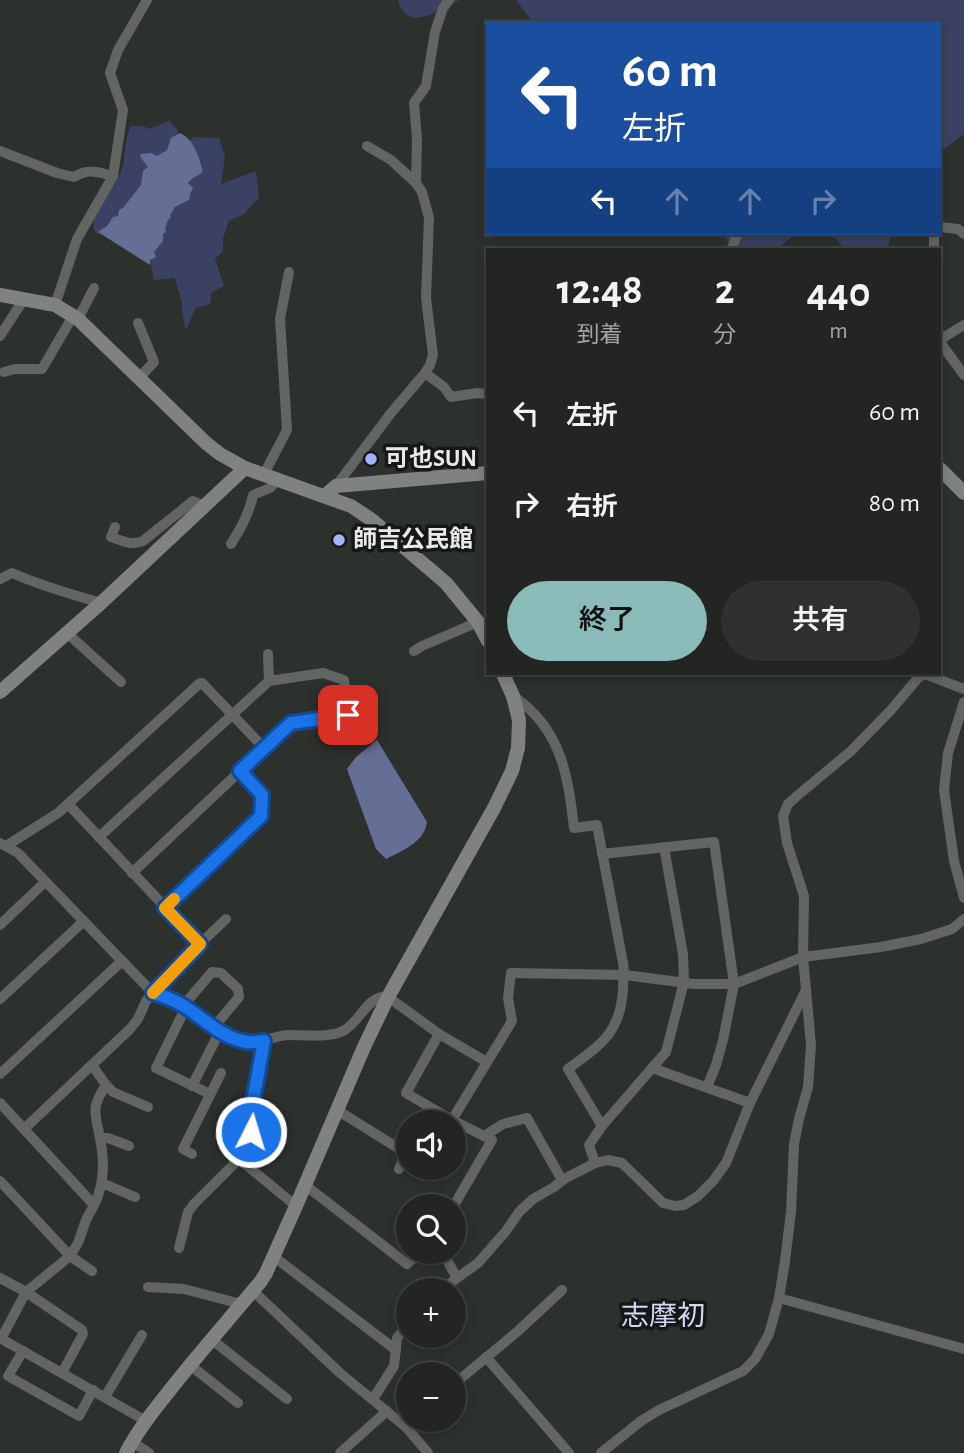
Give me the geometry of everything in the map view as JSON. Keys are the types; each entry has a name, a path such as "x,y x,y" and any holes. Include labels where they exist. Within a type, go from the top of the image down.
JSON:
{"street":[{"path":"55,305 77,239 113,176 123,110 110,73 118,50 147,0"},
{"path":"416,183 414,103 426,86 435,32 443,8 449,0"},
{"path":"325,496 425,373 433,355 426,298 429,218 422,192 391,160 367,146"},
{"path":"0,151 74,177 93,171 113,176"},
{"path":"941,227 958,229 964,234"},
{"path":"231,544 243,526 253,495 270,488 270,478 287,430 280,318 289,272"},
{"path":"4,372 15,369 42,369 94,288"},
{"path":"0,295 55,305 76,317 220,454 270,478 351,506 446,583 478,622 486,637"},
{"path":"0,336 24,299"},
{"path":"138,323 154,362 139,378"},
{"path":"941,336 964,325"},
{"path":"941,341 963,374"},
{"path":"941,364 950,358"},
{"path":"425,373 444,387 452,397 486,394"},
{"path":"0,692 101,603 245,468"},
{"path":"941,470 964,493"},
{"path":"336,485 486,473"},
{"path":"115,527 111,537 136,544 193,501 204,506"},
{"path":"0,579 12,573 41,586 101,603"},
{"path":"414,651 478,622"},
{"path":"66,633 121,682"},
{"path":"268,654 270,681"},
{"path":"99,837 270,681 323,673 344,680 348,715 291,723 132,873"},
{"path":"149,1453 129,1448 146,1421 190,1365 261,1281 388,997 512,771 518,748 519,720 513,696 503,675"},
{"path":"601,1453 659,1409 732,1377 749,1366 769,1334 779,1298 788,1235 794,1144 808,1087 811,1045 803,957 804,896 787,843 783,823 785,811 788,804 851,751 923,675"},
{"path":"928,675 964,689"},
{"path":"264,748 202,682 58,813 3,844 18,853 153,993 169,998 234,1038 248,1042 264,1041 283,1035 342,1032 374,999 381,996 388,997 439,1034 487,1062"},
{"path":"513,696 540,721 559,751 568,780 574,828 597,825 625,975 620,1012 615,1025 597,1048 568,1069 602,1126"},
{"path":"964,702 948,753 944,790 954,861 964,898"},
{"path":"165,908 261,816 262,795 240,771"},
{"path":"68,804 200,944"},
{"path":"602,854 714,842 734,984 723,1040 707,1087"},
{"path":"595,1163 589,1145 602,1126 666,1052 684,982 683,954 664,847"},
{"path":"0,925 45,882"},
{"path":"24,1129 130,1029 146,1001 226,919"},
{"path":"458,1110 512,1021 508,998 512,973 625,975 684,982 734,984 803,957 921,939 952,929 964,919"},
{"path":"0,999 84,921"},
{"path":"0,1074 122,961"},
{"path":"192,1086 217,1029 239,997 238,989 221,972 212,972 183,1006 182,1015 156,1068 192,1086 210,1094"},
{"path":"449,1264 457,1278 478,1263 519,1212 533,1199 595,1163 608,1160 622,1163 663,1203 684,1205 698,1196 726,1163 750,1102 807,989"},
{"path":"436,1110 406,1093 439,1034"},
{"path":"179,1248 188,1212 239,1159 251,1132 253,1101 264,1041"},
{"path":"92,1065 113,1092 148,1107"},
{"path":"652,1068 750,1102"},
{"path":"192,1154 183,1149 221,1073"},
{"path":"106,1085 96,1103 95,1113 103,1165 102,1183 94,1205 70,1256 26,1292 1,1339 146,1421"},
{"path":"0,1103 94,1205"},
{"path":"337,1110 396,1147"},
{"path":"484,1136 503,1124 527,1118 562,1180"},
{"path":"461,1194 492,1140 466,1126"},
{"path":"100,1138 108,1138 129,1146"},
{"path":"239,1159 296,1206"},
{"path":"0,1181 70,1256 92,1271"},
{"path":"102,1183 135,1197"},
{"path":"305,1185 396,1255"},
{"path":"273,1256 396,1350 394,1366 373,1399"},
{"path":"0,1278 26,1292 82,1330 83,1334 62,1373"},
{"path":"148,1287 184,1289 241,1304"},
{"path":"466,1374 562,1290"},
{"path":"253,1291 340,1373 396,1419"},
{"path":"779,1298 964,1349"},
{"path":"105,1397 142,1335"},
{"path":"211,1339 287,1399"},
{"path":"23,1351 8,1376 19,1383 79,1416 93,1390"},
{"path":"486,1357 569,1453"},
{"path":"190,1365 237,1403"},
{"path":"340,1453 387,1411"},
{"path":"410,1432 428,1453"}],"shaded area":[{"path":"398,0 459,0 430,15 415,17 408,16 403,11"},
{"path":"516,0 964,0 964,134 941,151 941,21 532,21"},
{"path":"169,121 178,130 177,139 150,169 133,202 104,233 96,234 94,219 120,174 131,126 149,129"},
{"path":"180,133 193,145 203,172 188,183 193,188 189,200 175,207 170,215 163,241 154,252 156,257 150,260 150,265 98,232 107,226 113,217 118,216 119,210 141,185 143,171 148,167 140,154 151,153 157,156 167,150 171,138"},
{"path":"193,137 219,138 225,156 221,184 256,171 259,198 244,214 229,221 223,238 223,251 215,259 224,286 212,292 210,304 196,308 186,330 175,278 154,280 149,256 187,146"},
{"path":"721,235 794,235 778,248 737,248"},
{"path":"833,235 891,235 886,248 844,248"},
{"path":"377,740 427,822 417,841 386,859 376,849 347,769 356,757"}],"slow traffic":[{"path":"153,993 200,944 165,908 174,899"}],"place":[{"name":"可也SUN","path":"371,459"},
{"name":"師吉公民館","path":"339,540"}],"district":[{"name":"志摩初","path":"663,1317"}],"route":[{"path":"251,1132 253,1101 264,1041 248,1042 234,1038 169,998 153,993 200,944 165,908 261,816 262,795 240,771 291,723 348,715"}]}
